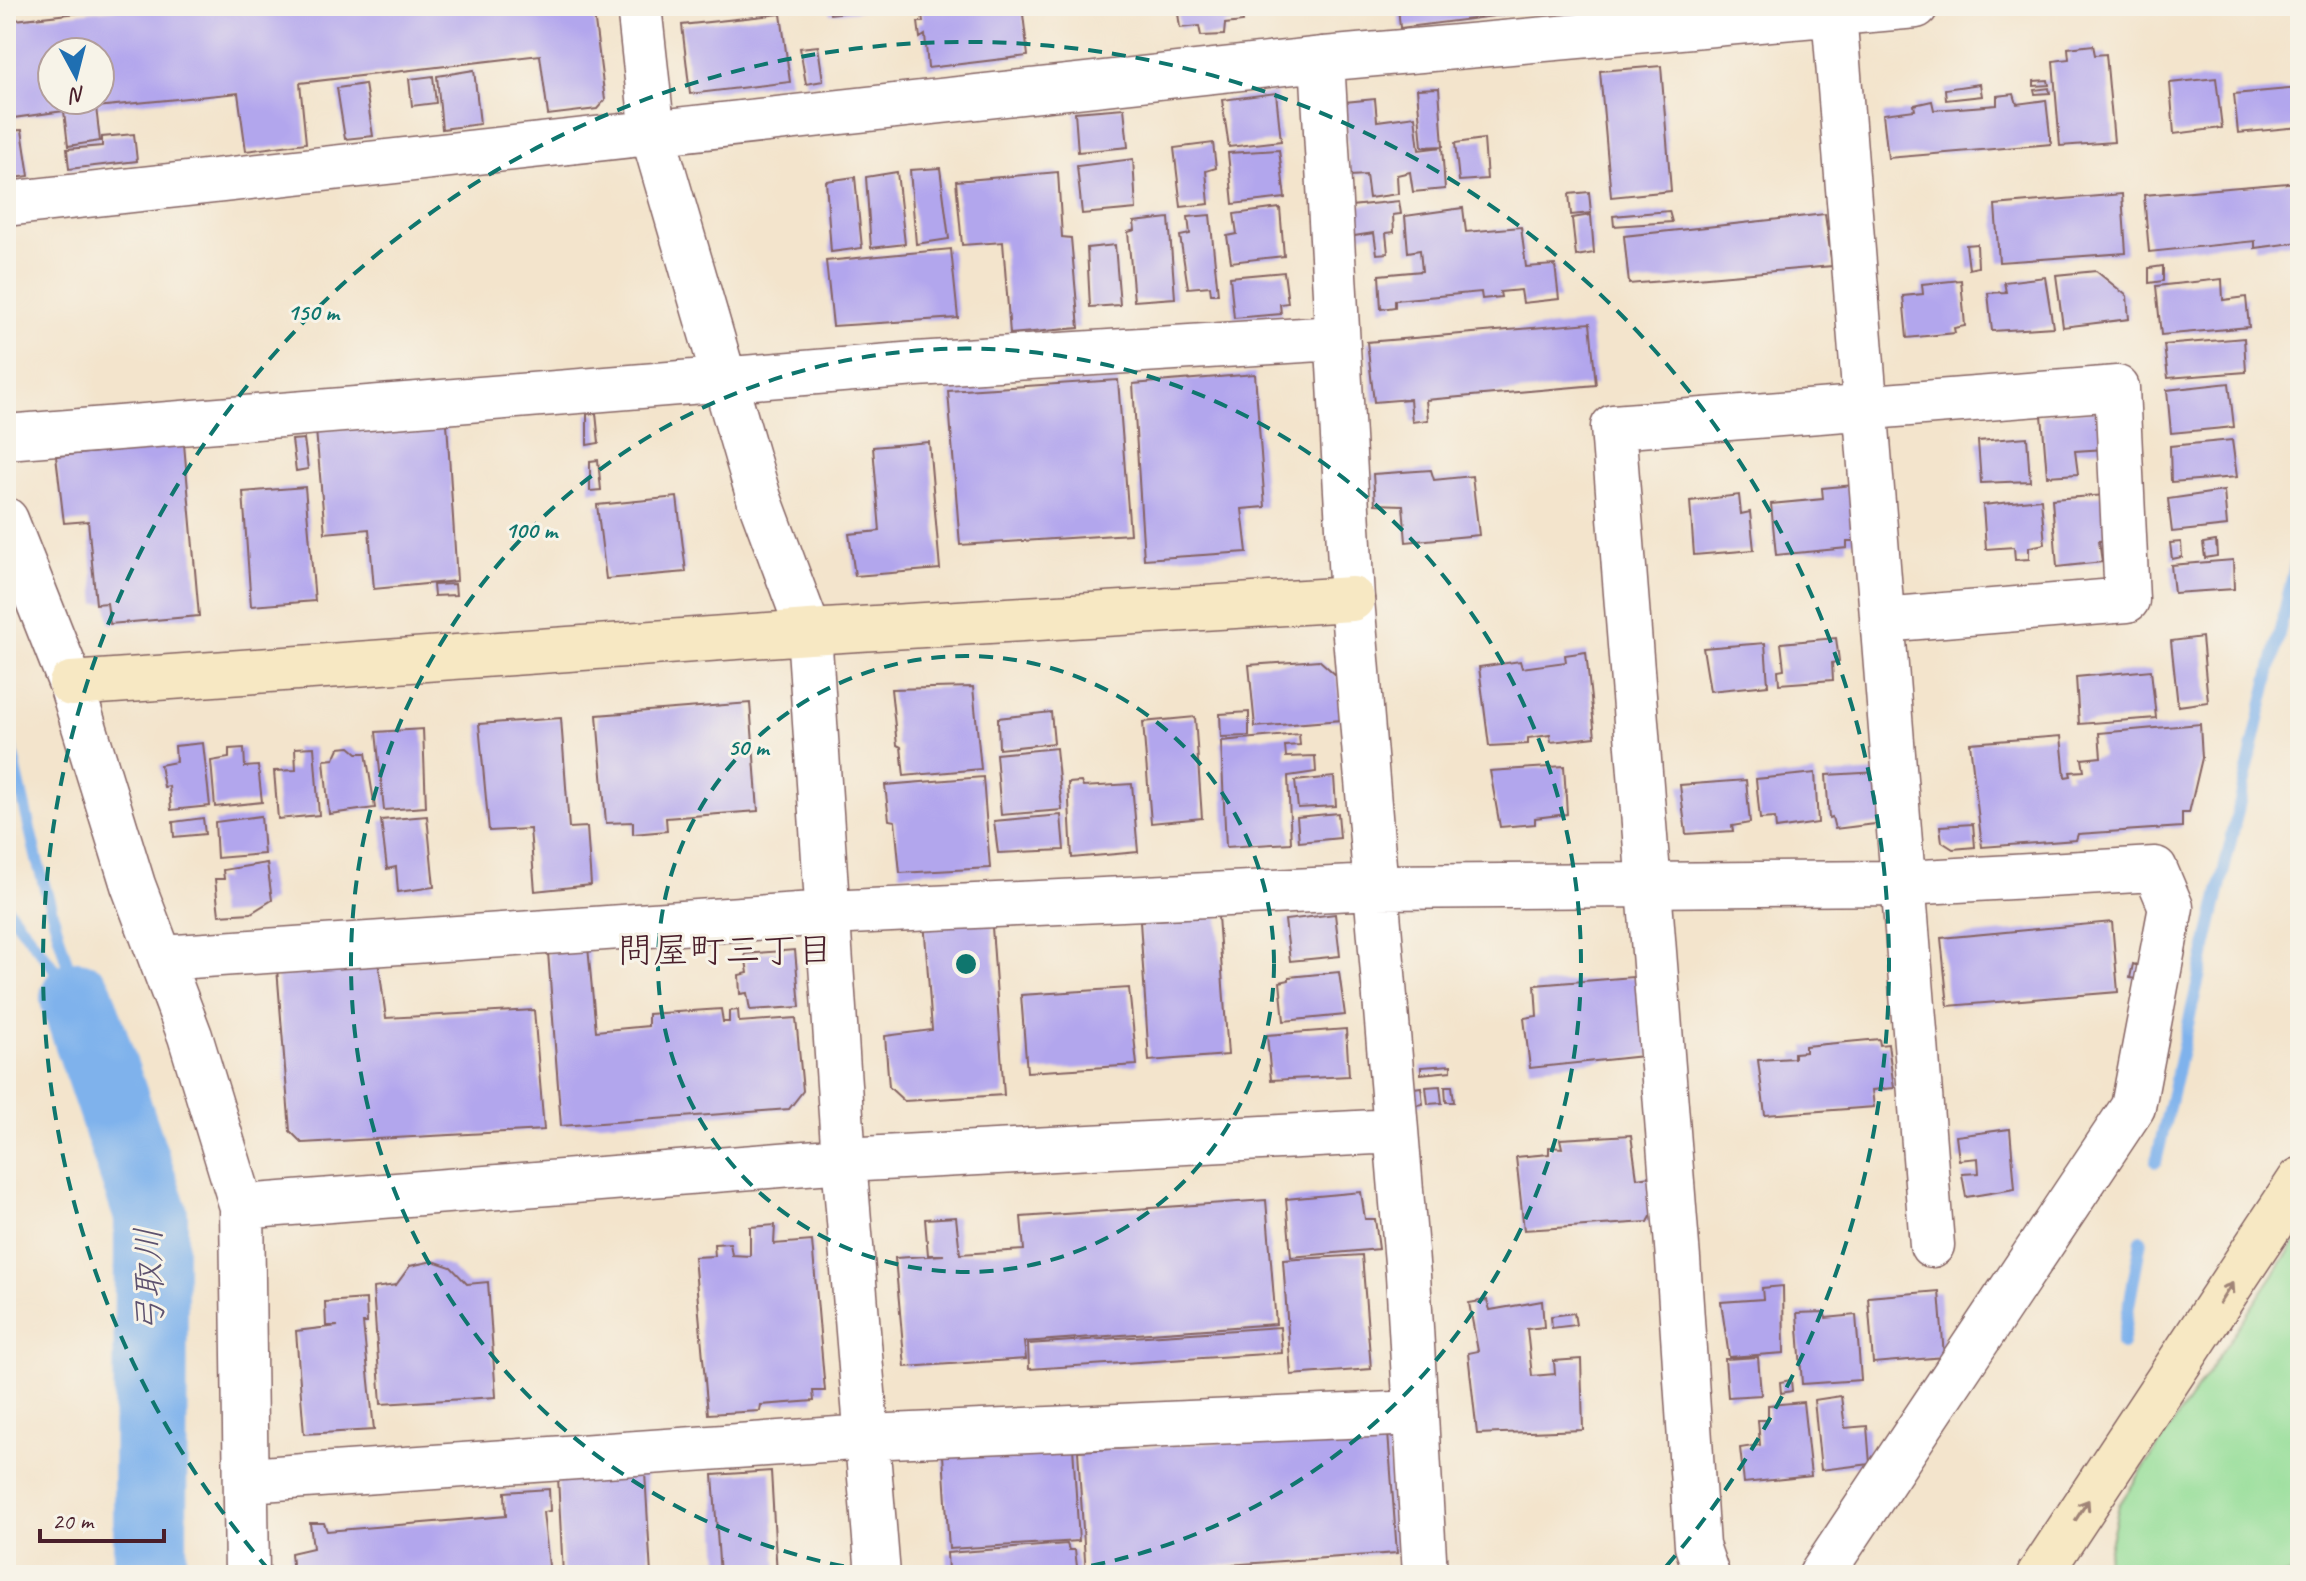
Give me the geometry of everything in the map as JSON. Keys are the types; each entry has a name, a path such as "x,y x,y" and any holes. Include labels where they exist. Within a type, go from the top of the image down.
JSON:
{"street":[{"path":"639,6 653,135 759,498 809,632 844,1160 878,1575"},
{"path":"6,204 1322,59 1894,7"},
{"path":"1834,12 1932,1245"},
{"path":"1322,59 1352,599 1416,1413 1425,1575"},
{"path":"6,437 723,379 1336,338"},
{"path":"1707,1575 1697,1546 1613,427 2117,388 2127,600 1882,620"},
{"path":"6,520 71,684 133,885 190,1036 242,1207 247,1575"},
{"path":"71,684 809,632 1352,599"},
{"path":"161,958 828,913 1375,887 1904,883 2155,869 2171,907 2133,1107 1821,1575"},
{"path":"242,1207 844,1160 1394,1131"},
{"path":"2039,1575 2300,1180"},
{"path":"247,1480 867,1437 1416,1413"}],"green space":[{"path":"2300,1235 2300,1557 2288,1575 2103,1575 2119,1505"}],"building":[{"path":"141,6 593,6 605,100 597,109 548,115 540,55 300,83 306,143 246,151 238,93 116,105 116,36 36,36 36,115 6,119 6,21"},
{"path":"829,6 873,6 873,9 830,14"},
{"path":"921,6 1022,6 1028,56 928,68 925,35 920,38 918,22 923,22"},
{"path":"1177,6 1240,6 1243,22 1225,24 1224,35 1201,36 1199,26 1180,28"},
{"path":"1398,6 1518,6 1519,13 1400,28"},
{"path":"1537,6 1561,6 1562,8 1538,11"},
{"path":"781,14 790,82 690,94 682,25"},
{"path":"2093,45 2095,55 2106,54 2114,142 2060,146 2053,61 2069,59 2068,48"},
{"path":"818,46 823,81 806,84 800,48"},
{"path":"1661,66 1671,191 1611,197 1600,71"},
{"path":"474,70 480,124 442,129 437,76"},
{"path":"433,76 436,103 412,106 409,79"},
{"path":"2216,78 2222,128 2174,134 2170,83"},
{"path":"2048,80 2049,85 2034,86 2034,81"},
{"path":"365,84 373,136 345,139 337,88"},
{"path":"1980,84 1982,96 1946,100 1945,89"},
{"path":"1439,88 1443,146 1422,147 1417,89"},
{"path":"2049,88 2050,93 2035,94 2034,90"},
{"path":"2300,88 2300,127 2238,133 2234,94"},
{"path":"1276,93 1281,141 1229,147 1222,100"},
{"path":"2014,94 2017,104 2046,100 2051,144 1888,158 1883,114 1915,110 1914,105 1932,101 1934,110 1997,105 1997,96"},
{"path":"1375,99 1377,121 1415,116 1419,150 1442,147 1445,189 1413,192 1410,172 1397,175 1398,194 1369,198 1366,175 1350,176 1345,102"},
{"path":"1124,108 1128,147 1078,152 1075,112"},
{"path":"65,116 97,116 100,141 68,146"},
{"path":"22,130 29,176 6,179 6,131"},
{"path":"134,134 137,161 69,169 67,149 102,146 102,137"},
{"path":"1484,139 1487,179 1459,181 1455,143"},
{"path":"1213,143 1216,168 1206,171 1209,204 1181,207 1174,148"},
{"path":"1279,150 1285,198 1233,204 1228,153"},
{"path":"1133,159 1136,209 1082,214 1077,166"},
{"path":"940,168 949,239 916,244 910,170"},
{"path":"897,172 905,244 871,248 866,177"},
{"path":"1058,172 1062,237 1071,238 1079,328 1010,334 1003,242 962,245 956,181"},
{"path":"855,177 862,248 831,252 826,181"},
{"path":"2299,182 2300,242 2255,248 2255,241 2149,252 2144,195"},
{"path":"1589,192 1591,213 1571,215 1569,194"},
{"path":"2122,194 2126,253 1999,262 1995,205"},
{"path":"1399,201 1401,214 1393,215 1394,232 1386,233 1388,253 1377,254 1374,233 1354,236 1351,206"},
{"path":"1280,208 1284,256 1231,262 1227,236 1237,234 1234,214"},
{"path":"1463,208 1466,232 1521,227 1526,267 1555,265 1559,299 1523,303 1521,290 1500,292 1501,297 1482,299 1481,292 1395,300 1395,307 1381,309 1379,275 1422,271 1420,250 1408,252 1405,216"},
{"path":"1669,211 1672,222 1614,226 1613,216"},
{"path":"1825,214 1832,266 1629,284 1624,236"},
{"path":"1210,215 1218,294 1211,294 1210,286 1188,288 1180,236 1190,234 1188,217"},
{"path":"1591,215 1594,253 1576,256 1572,218"},
{"path":"1169,218 1175,298 1134,301 1128,232 1135,230 1134,222"},
{"path":"1977,244 1978,267 1969,269 1966,245"},
{"path":"1115,245 1120,305 1090,307 1087,248"},
{"path":"951,249 958,318 833,326 826,261"},
{"path":"2163,266 2163,281 2149,283 2149,268"},
{"path":"2096,271 2127,296 2129,319 2063,327 2056,275"},
{"path":"1284,272 1288,303 1280,304 1281,314 1234,318 1230,277"},
{"path":"2045,277 2053,327 1992,331 1988,293 2006,292 2004,282"},
{"path":"2222,279 2223,300 2246,297 2249,327 2161,335 2156,286"},
{"path":"1961,280 1965,326 1954,328 1955,333 1907,338 1903,296 1923,294 1922,284"},
{"path":"1590,323 1596,385 1426,400 1428,420 1412,422 1410,399 1374,402 1367,342"},
{"path":"2244,338 2246,372 2168,378 2164,345"},
{"path":"1255,374 1265,507 1242,509 1247,552 1144,559 1133,384"},
{"path":"1118,380 1130,534 960,545 948,391"},
{"path":"2229,383 2234,427 2171,433 2167,390"},
{"path":"2097,410 2105,449 2075,451 2078,474 2047,476 2042,415"},
{"path":"596,413 599,443 587,445 587,414"},
{"path":"447,423 457,581 374,589 369,529 325,533 316,430"},
{"path":"2027,437 2030,481 1981,483 1978,441"},
{"path":"304,439 308,469 296,471 292,440"},
{"path":"2232,440 2237,477 2171,482 2170,446"},
{"path":"929,442 940,569 855,576 849,534 880,531 873,447"},
{"path":"184,444 199,616 110,624 107,603 96,604 88,521 64,523 56,456"},
{"path":"598,460 601,490 590,491 590,461"},
{"path":"1431,470 1434,480 1472,476 1479,535 1406,542 1403,505 1375,504 1373,474"},
{"path":"1854,485 1857,541 1847,541 1847,548 1776,555 1771,504 1823,499 1822,488"},
{"path":"305,487 315,601 251,606 243,492"},
{"path":"2224,491 2227,526 2172,532 2168,499"},
{"path":"1739,495 1741,514 1750,512 1754,550 1694,555 1690,501"},
{"path":"2106,495 2111,540 2099,541 2102,562 2057,567 2052,499"},
{"path":"677,497 686,572 606,579 597,505"},
{"path":"2041,499 2045,544 2029,547 2029,559 2015,560 2014,547 1986,549 1983,505"},
{"path":"2216,541 2217,556 2205,558 2203,543"},
{"path":"2181,542 2182,557 2172,559 2170,543"},
{"path":"2233,560 2234,589 2174,593 2171,565"},
{"path":"455,584 456,595 434,596 433,585"},
{"path":"2202,637 2208,702 2178,706 2171,641"},
{"path":"1836,638 1839,661 1832,663 1833,680 1779,684 1778,670 1784,669 1781,643"},
{"path":"1765,643 1768,685 1710,691 1703,648"},
{"path":"1586,652 1595,737 1551,742 1550,735 1528,738 1528,744 1489,746 1479,667 1520,661 1522,668 1566,662 1565,655"},
{"path":"1319,660 1337,676 1341,720 1255,727 1249,665"},
{"path":"2151,670 2156,718 2079,724 2076,677"},
{"path":"973,687 981,769 904,776 891,689"},
{"path":"750,703 758,811 666,818 667,831 633,834 633,822 606,823 597,715"},
{"path":"1051,712 1054,743 999,749 998,718"},
{"path":"1249,712 1249,736 1221,737 1220,714"},
{"path":"1195,717 1202,818 1151,823 1143,722"},
{"path":"561,718 569,828 587,827 591,885 535,891 530,829 489,831 479,724"},
{"path":"2200,724 2202,758 2189,813 2182,813 2182,827 2078,834 2076,840 1982,847 1970,743 2061,736 2065,777 2071,776 2070,772 2084,771 2082,759 2101,757 2099,733"},
{"path":"423,729 426,807 384,810 376,732"},
{"path":"1299,734 1300,745 1285,746 1286,757 1315,756 1316,772 1288,776 1291,843 1226,847 1221,741"},
{"path":"203,743 210,806 171,810 169,786 164,787 160,765 176,762 175,746"},
{"path":"314,747 319,815 278,819 274,771 296,770 295,748"},
{"path":"350,747 357,753 366,753 375,808 329,814 324,760 334,759 339,748"},
{"path":"244,748 245,767 258,766 262,802 215,807 211,761 229,758 229,749"},
{"path":"1056,748 1062,810 1001,815 996,754"},
{"path":"1564,766 1567,814 1535,818 1535,824 1500,827 1490,771"},
{"path":"1880,772 1883,823 1835,829 1832,817 1829,818 1826,775"},
{"path":"1815,773 1818,823 1776,829 1775,818 1760,819 1756,779"},
{"path":"983,777 990,868 900,873 895,821 889,820 885,785"},
{"path":"1334,777 1336,806 1298,808 1295,781"},
{"path":"1746,780 1750,823 1732,826 1733,831 1686,834 1680,785"},
{"path":"1081,782 1083,787 1132,784 1138,852 1072,858 1068,783"},
{"path":"1338,813 1340,838 1299,842 1297,817"},
{"path":"1061,815 1064,850 998,853 994,821"},
{"path":"261,816 264,854 217,858 215,822"},
{"path":"427,816 434,887 398,892 396,867 387,869 381,820"},
{"path":"203,818 205,834 174,837 173,822"},
{"path":"1973,824 1975,847 1953,849 1942,842 1940,826"},
{"path":"267,863 272,900 251,913 219,915 215,879 224,879 223,870"},
{"path":"991,913 1004,1095 904,1101 889,1087 885,1036 932,1030 924,920"},
{"path":"1335,914 1340,956 1290,961 1285,920"},
{"path":"1218,916 1228,1055 1149,1061 1140,921"},
{"path":"2112,922 2118,992 1948,1006 1941,938"},
{"path":"588,947 596,1031 648,1026 648,1014 721,1009 723,1022 729,1022 729,1011 738,1010 739,1022 796,1018 803,1091 789,1109 561,1126 548,952"},
{"path":"795,950 800,1007 750,1010 747,993 740,994 739,975 748,973 745,954"},
{"path":"378,959 386,1018 534,1010 544,1130 302,1143 290,1131 277,968"},
{"path":"2133,964 2144,968 2141,980 2130,978"},
{"path":"1339,972 1345,1015 1284,1021 1280,982 1289,980 1289,977"},
{"path":"1645,976 1652,1055 1530,1068 1524,1018 1537,1016 1535,985"},
{"path":"1129,988 1137,1065 1027,1072 1021,995"},
{"path":"1346,1029 1349,1076 1271,1080 1267,1035"},
{"path":"1879,1039 1880,1045 1888,1044 1894,1088 1872,1090 1874,1107 1765,1115 1758,1060 1794,1058 1794,1053 1805,1052 1805,1046"},
{"path":"1451,1065 1451,1071 1421,1074 1421,1067"},
{"path":"1440,1086 1442,1103 1428,1104 1426,1087"},
{"path":"1445,1086 1452,1086 1454,1102 1446,1102"},
{"path":"1421,1087 1423,1104 1416,1105 1414,1088"},
{"path":"2010,1129 2015,1189 1966,1197 1962,1174 1979,1173 1978,1158 1959,1160 1956,1136"},
{"path":"1631,1135 1637,1178 1650,1176 1654,1211 1648,1222 1524,1230 1516,1157 1549,1154 1549,1147 1562,1148 1560,1139"},
{"path":"1361,1192 1365,1219 1375,1219 1379,1249 1291,1257 1286,1199"},
{"path":"1266,1200 1276,1324 1024,1342 1026,1359 905,1367 895,1258 944,1255 928,1255 925,1219 956,1217 960,1254 1024,1250 1021,1217"},
{"path":"775,1225 774,1244 812,1241 825,1391 813,1391 814,1401 761,1405 760,1411 708,1414 694,1257 715,1256 714,1244 730,1243 732,1255 750,1256 750,1227"},
{"path":"1362,1255 1371,1369 1291,1375 1283,1260"},
{"path":"433,1261 451,1267 467,1284 488,1282 496,1397 381,1404 373,1288 396,1285 410,1266"},
{"path":"1783,1286 1784,1353 1729,1357 1721,1302 1763,1299 1762,1288"},
{"path":"1939,1291 1944,1357 1873,1363 1868,1297"},
{"path":"366,1299 367,1323 363,1323 374,1430 304,1434 296,1331 338,1326 326,1326 325,1302"},
{"path":"1487,1300 1490,1310 1542,1301 1544,1327 1527,1329 1532,1376 1555,1374 1554,1361 1581,1359 1583,1430 1477,1434 1468,1353 1478,1351 1469,1303"},
{"path":"1824,1312 1826,1318 1856,1315 1861,1380 1802,1384 1797,1313"},
{"path":"1574,1313 1576,1325 1552,1328 1551,1316"},
{"path":"1280,1327 1282,1353 1029,1369 1028,1344"},
{"path":"1758,1357 1761,1395 1728,1397 1725,1359"},
{"path":"1791,1380 1792,1391 1781,1393 1780,1382"},
{"path":"1841,1396 1845,1428 1867,1426 1870,1464 1821,1470 1814,1400"},
{"path":"1803,1402 1811,1476 1744,1483 1740,1448 1760,1445 1758,1420 1768,1420 1768,1405"},
{"path":"1388,1433 1397,1553 1086,1575 1078,1451"},
{"path":"1073,1447 1079,1541 949,1549 943,1455"},
{"path":"771,1471 777,1575 720,1575 713,1475"},
{"path":"645,1472 651,1575 563,1575 558,1477"},
{"path":"549,1489 550,1511 543,1512 550,1575 293,1575 291,1553 313,1548 310,1523 324,1523 327,1531 506,1516 505,1492"},
{"path":"1067,1544 1069,1550 1075,1550 1078,1575 935,1575 948,1571 947,1553"}],"waterway":[{"path":"2156,1162 2300,544"},
{"path":"6,725 37,860 77,998"},
{"path":"6,907 73,993"},
{"name":"弓取川","path":"77,998 151,1215 150,1575"},
{"path":"2122,1344 2141,1240"}],"district":[{"name":"問屋町三丁目","path":"725,950"}]}
